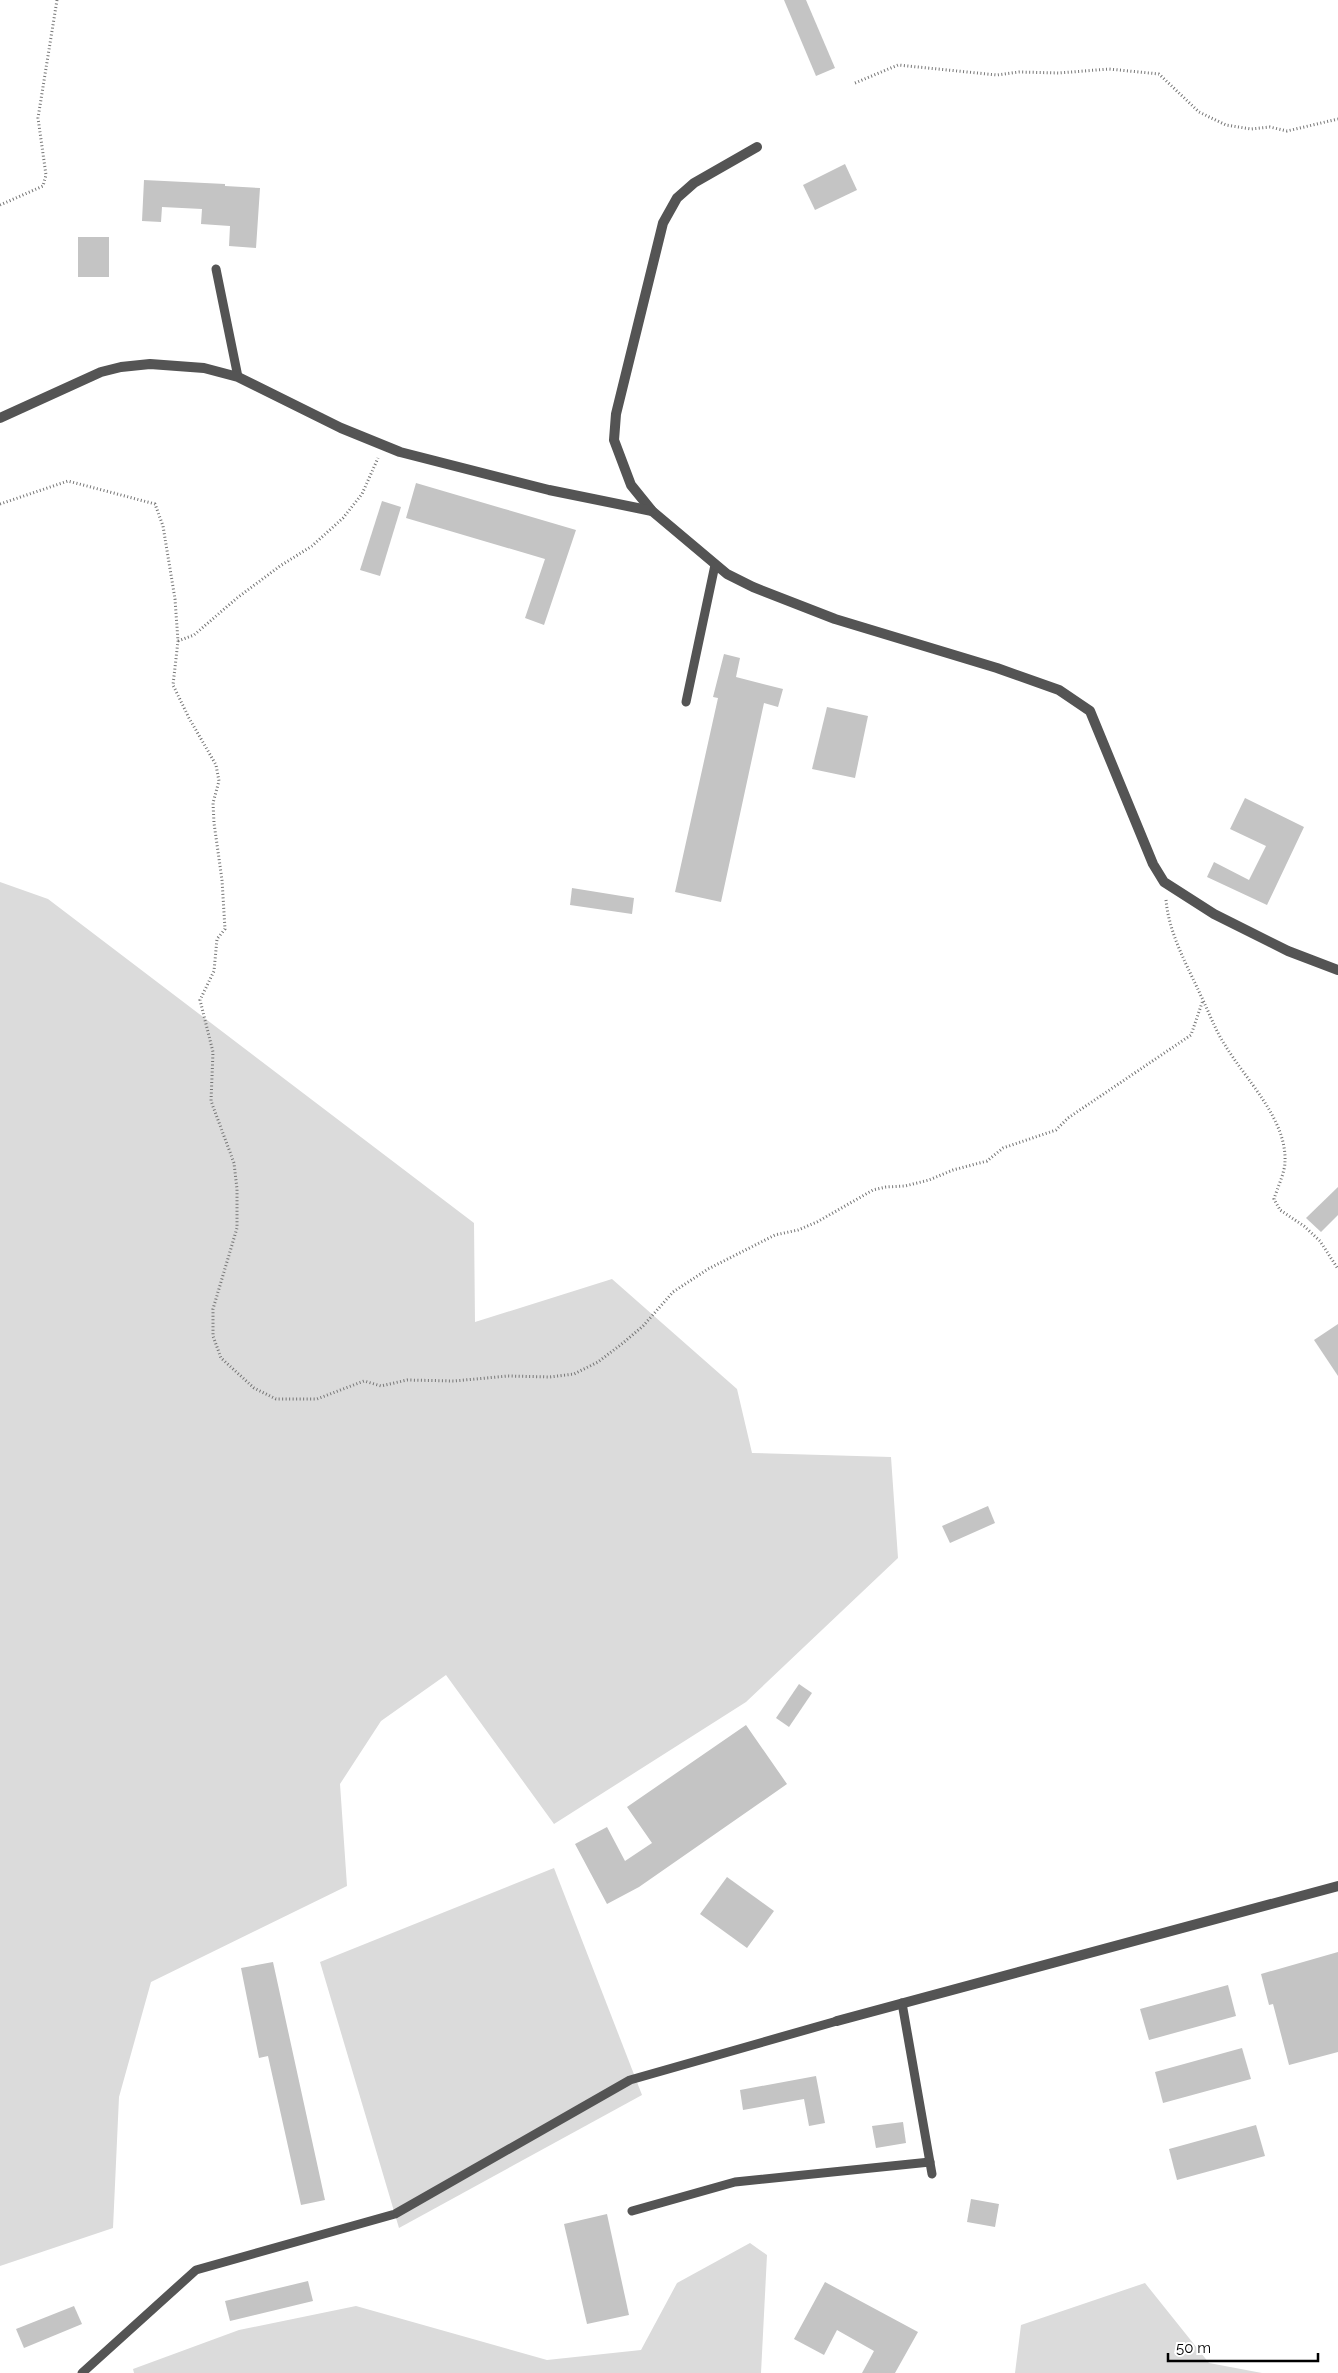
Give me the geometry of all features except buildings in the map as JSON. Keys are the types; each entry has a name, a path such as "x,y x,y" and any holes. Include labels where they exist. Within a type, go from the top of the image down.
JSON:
{"street":[{"path":"757,147 694,183 677,198 663,222 616,414 614,440 631,485 652,512 715,565 727,574 753,587 827,616 997,668 1059,690 1078,701 1090,711 1153,864 1164,882 1214,914 1288,951 1338,970"},
{"path":"0,418 94,376 122,366 169,364 204,368 238,377 341,428 400,452 548,490 652,512"},
{"path":"837,2021 1338,1886"}],"lane":[{"path":"216,269 238,377"},
{"path":"686,702 715,565"},
{"path":"902,2003 932,2174"},
{"path":"82,2373 196,2270 395,2214 630,2080 837,2021"},
{"path":"632,2211 735,2182 930,2162"}],"path":[{"path":"0,205 43,186 46,175 38,118 57,0"},
{"path":"854,83 898,65 997,75 1019,72 1059,73 1110,69 1159,74 1199,112 1226,125 1251,129 1270,127 1287,131 1338,119"},
{"path":"178,641 194,635 252,587 280,566 312,546 343,518 362,494 378,459 381,444"},
{"path":"0,504 68,481 155,504 163,526 175,599 178,641 173,685 189,718 216,764 219,781 213,803 222,880 225,929 217,939 214,970 200,1000 213,1052 210,1101 234,1163 237,1189 237,1228 213,1309 213,1336 221,1358 254,1388 276,1399 317,1399 364,1382 381,1386 407,1380 454,1382 508,1376 574,1374 598,1362 623,1343 643,1326 673,1292 687,1281 775,1235 817,1222 873,1190 905,1186 929,1180 953,1170 987,1161 1003,1148 1056,1130 1068,1118 1191,1035 1203,1000"},
{"path":"1164,882 1169,923 1203,1000 1224,1044 1268,1106 1283,1145 1286,1164 1274,1199 1280,1210 1304,1226 1320,1241 1338,1270"}],"shaded area":[{"path":"0,882 48,899 474,1223 475,1322 612,1279 737,1389 752,1453 891,1457 898,1558 746,1702 554,1824 446,1675 381,1721 340,1784 347,1886 151,1982 119,2097 113,2228 0,2266"},
{"path":"554,1868 642,2095 399,2228 320,1962"},
{"path":"750,2243 767,2255 761,2373 134,2373 133,2369 239,2330 356,2306 547,2360 641,2350 677,2283"},
{"path":"1145,2283 1209,2363 1262,2373 1015,2373 1021,2325"}]}
